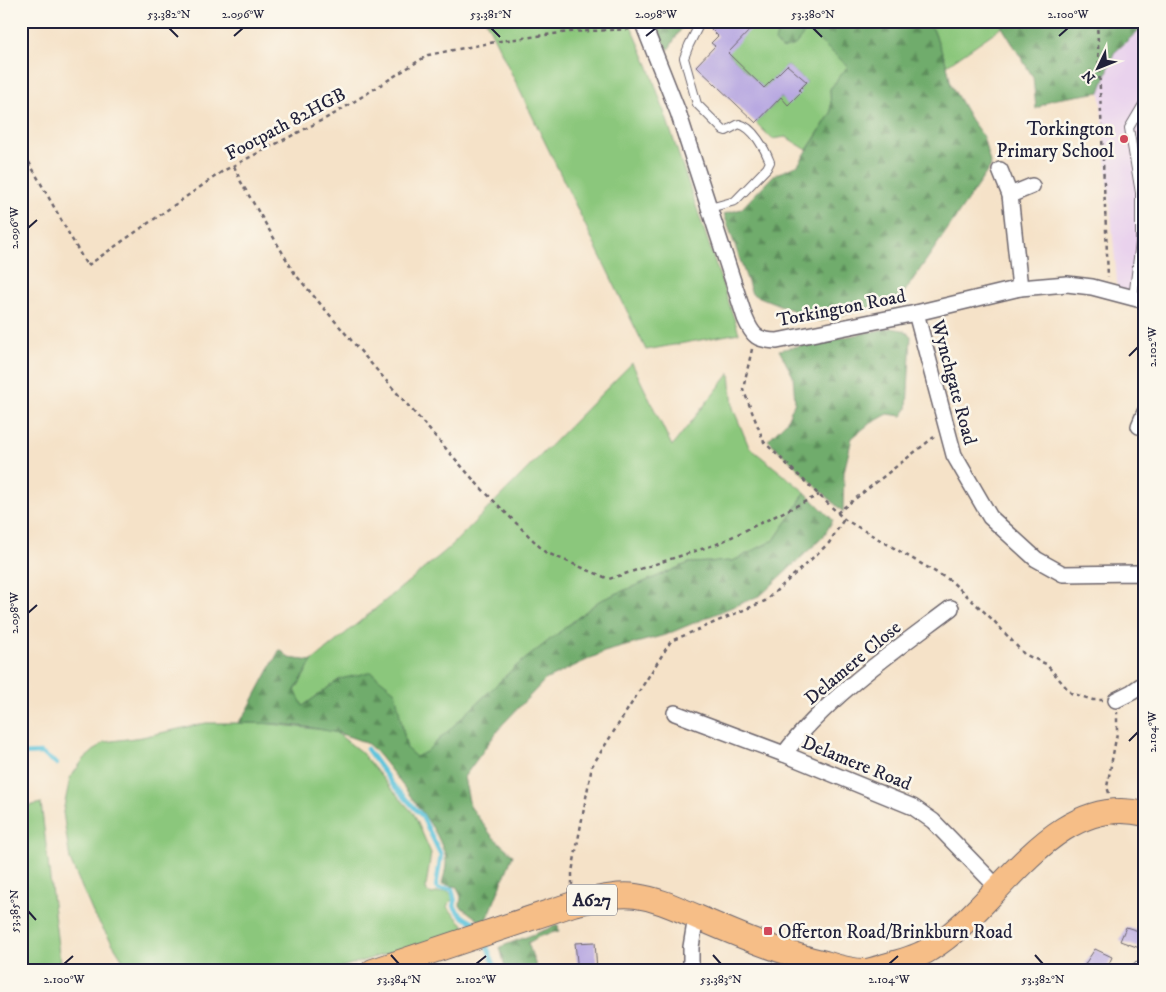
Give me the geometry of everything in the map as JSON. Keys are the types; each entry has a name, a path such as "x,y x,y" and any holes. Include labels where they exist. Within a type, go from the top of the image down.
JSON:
{"main road":[{"name":"A627","path":"373,971 573,904 600,898 634,895 665,902 696,917 792,956 838,967 866,971 901,962 930,950 978,910 1049,838 1071,824 1096,815 1114,812 1132,811 1145,814"}],"street":[{"name":"Torkington Road","path":"644,25 678,112 746,318 754,336 764,340 777,341 916,313 1020,288 1067,284 1092,287 1139,300"},
{"path":"1000,170 1010,195 1020,288"},
{"path":"1010,195 1032,186"},
{"name":"Wynchgate Road","path":"916,313 954,455 990,517 1036,559 1063,574 1145,574"},
{"path":"1139,426 1145,412"},
{"name":"Delamere Close","path":"784,754 799,735 840,696 951,608"},
{"path":"1116,700 1145,683"},
{"name":"Delamere Road","path":"675,713 784,754 913,807 933,821 998,888"},
{"path":"691,971 691,946 696,917"}],"lane":[{"path":"701,21 684,58 697,104 723,130 726,131 739,124 746,127 759,142 770,162 768,168 735,201 710,208"},
{"path":"1139,300 1140,193 1129,128 1145,101"}],"path":[{"path":"1097,21 1109,291"},
{"name":"Footpath 82HGB","path":"21,148 88,266 223,171 336,113 428,55 500,41 644,25"},
{"path":"234,166 241,182 294,274 479,486 545,552 609,578 717,544 818,495"},
{"path":"754,336 743,389 764,442 844,519 951,581 994,620 1024,654 1046,664 1071,693 1093,700 1116,700 1117,733 1107,787 1114,812"},
{"path":"837,513 946,428"},
{"path":"573,904 572,872 592,766 671,641 765,601 830,543 844,519"}],"shaded area":[{"name":"Torkington Primary School","path":"1145,25 1145,302 1118,293 1100,92 1114,52"}],"green space":[{"path":"486,21 629,21 649,67 739,333 646,350"},
{"path":"653,21 686,21 668,50"},
{"path":"744,21 858,21 872,36 830,89 831,113 807,150 786,137 772,139 756,123 781,97 788,104 807,82 787,65 764,88 728,53"},
{"path":"787,21 924,22 933,29 947,65 951,85 971,120 983,136 991,166 899,300 820,321 752,294 724,214 741,209 774,175 798,165 831,113 830,89 848,66 807,30 795,45 782,49 775,41 778,31"},
{"path":"922,21 1004,21 1002,27 947,65 933,29"},
{"path":"1004,21 1145,21 1145,26 1114,53 1100,92 1051,100 1036,109 1033,77 1002,27"},
{"path":"890,328 903,330 911,336 907,409 902,416 888,414 868,425 852,438 844,472 843,512 768,440 786,422 795,402 793,376 779,350"},
{"path":"632,363 672,446 730,373 733,408 749,447 805,492 774,540 733,561 689,563 599,601 514,668 426,752 416,758 407,749 401,722 340,679 303,706 295,691 312,661 449,548"},
{"path":"805,492 833,520 823,537 761,595 665,635 604,652 545,680 502,725 464,777 470,806 492,836 513,855 485,925 460,906 461,897 457,887 442,884 446,858 437,836 401,783 371,747 351,737 320,729 287,725 238,723 247,711 280,649 289,658 312,661 295,690 303,706 340,679 371,672 395,691 407,749 416,757 426,752 514,668 599,601 689,563 733,561 774,540"},
{"path":"206,723 262,723 334,731 361,752 414,814 431,853 426,887 427,892 431,894 448,891 453,899 447,907 468,930 328,971 130,971 93,913 70,860 63,812 70,778 83,760 104,742 142,737"},
{"path":"41,803 61,971 21,971 21,808"},
{"path":"558,925 559,931 540,936 528,943 537,969 532,971 506,971 500,947"}],"building":[{"path":"717,21 744,21 752,28 728,53 764,88 787,65 807,82 799,90 801,92 788,105 781,97 756,123 696,66 715,46 711,43 718,36 710,28"},
{"path":"1126,927 1145,933 1145,950 1120,941"},
{"path":"595,942 597,971 578,971 575,943"},
{"path":"1095,949 1112,957 1106,971 1100,971 1085,964"}],"waterway":[{"path":"367,749 393,785 422,816 441,855 436,887 439,889 452,889 454,906 458,912 478,925 479,928"},
{"path":"21,754 41,753 57,764"},
{"path":"485,942 497,971"}],"place":[{"name":"Torkington Primary School","path":"1124,139"},
{"name":"Offerton Road/Brinkburn Road","path":"768,931"}]}
